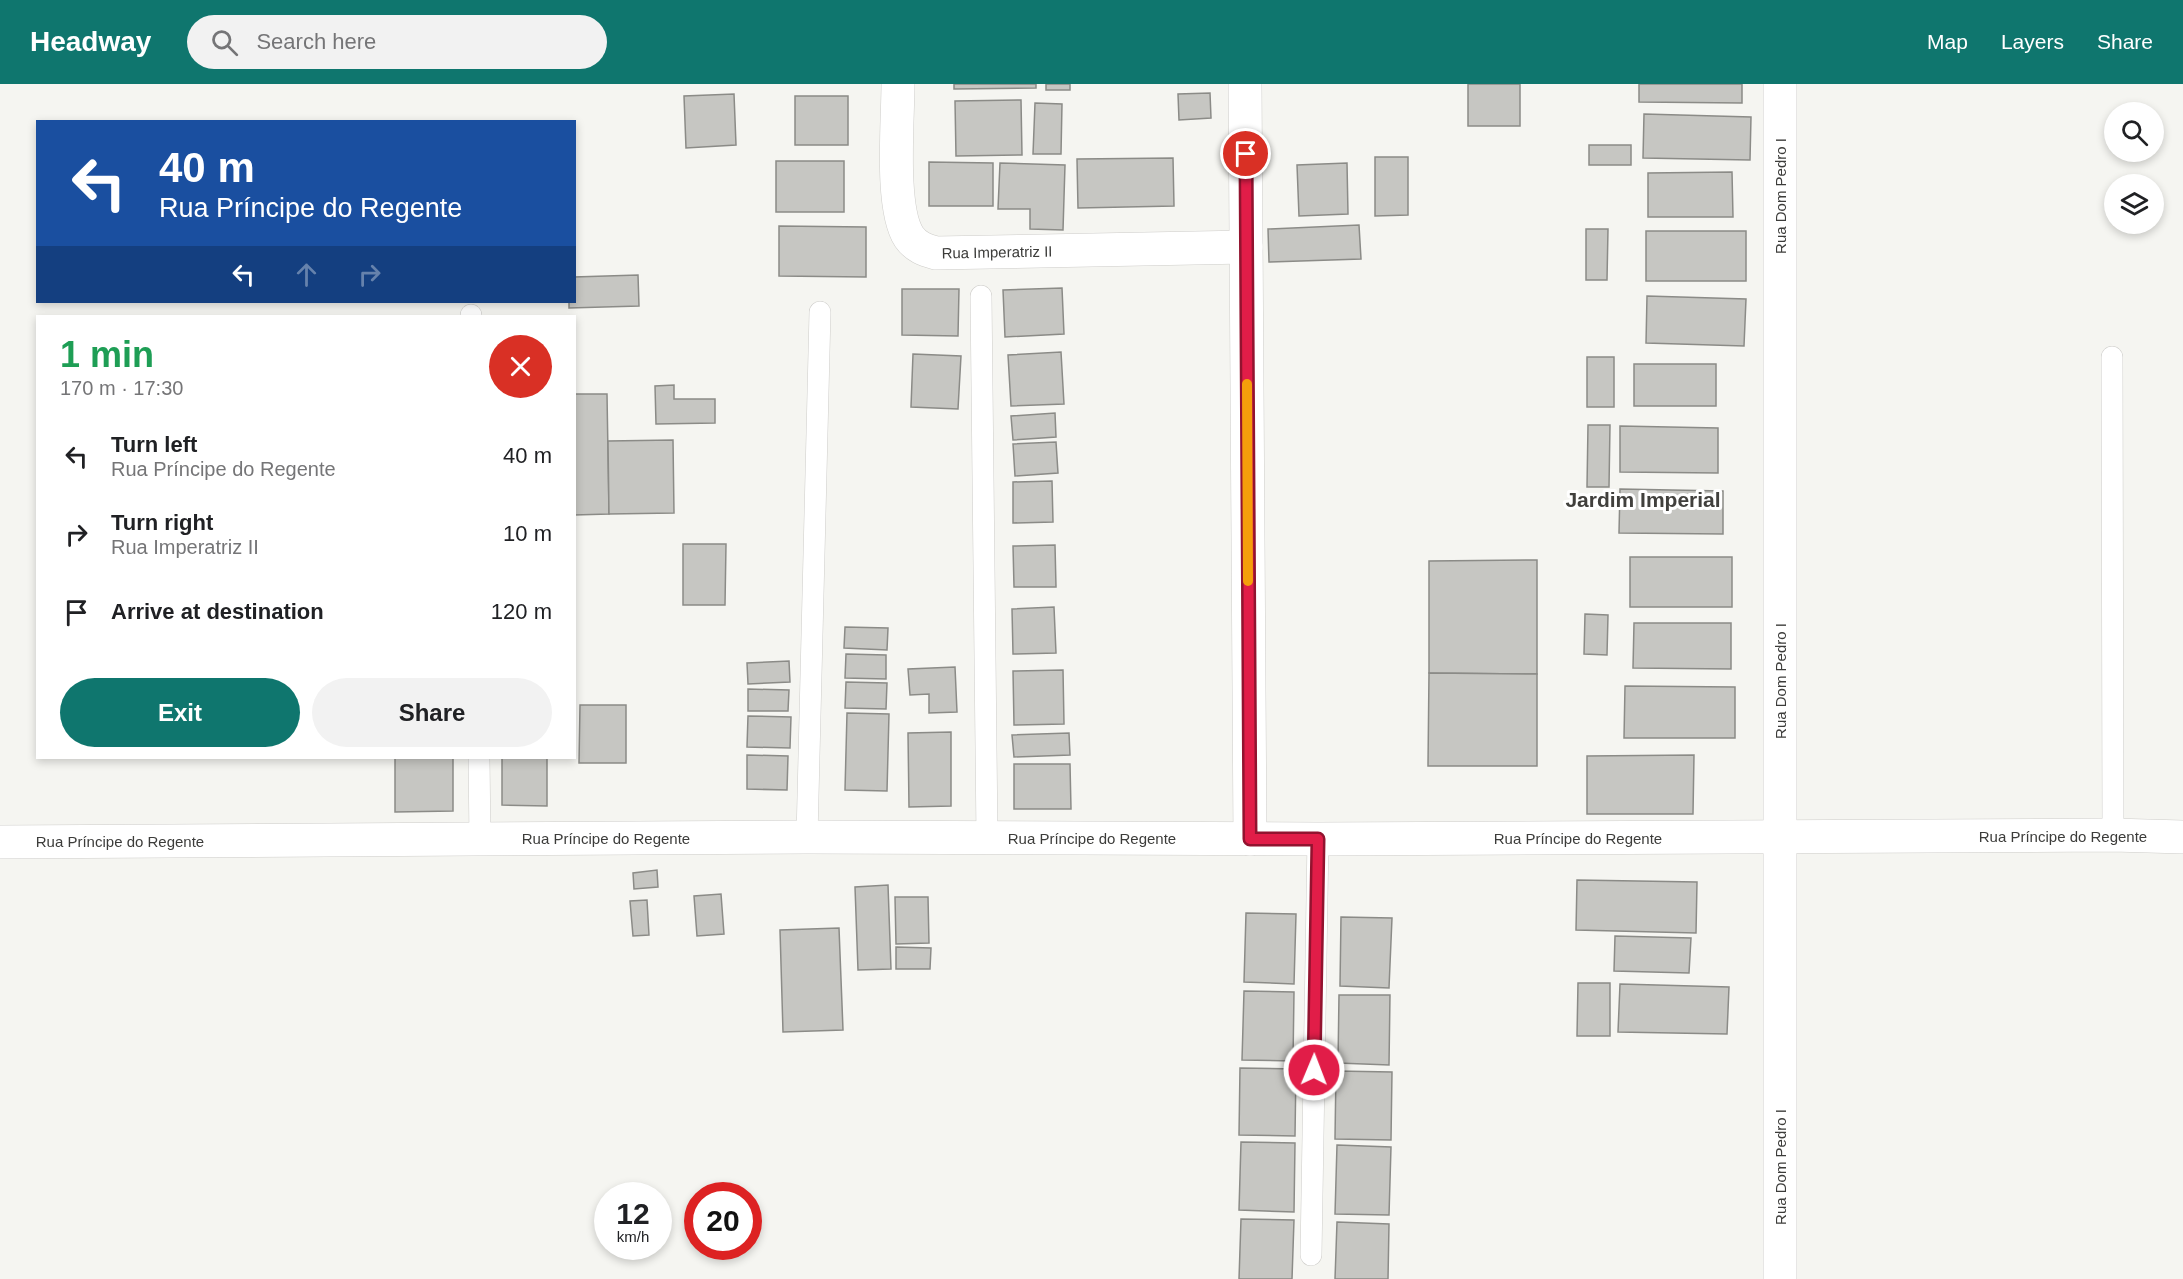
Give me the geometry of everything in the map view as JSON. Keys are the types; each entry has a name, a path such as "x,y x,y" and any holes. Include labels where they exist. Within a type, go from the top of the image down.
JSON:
{"street":[{"name":"Rua Imperatriz II","path":"898,84 898,204 902,224 910,239 921,249 936,253 1246,247"},
{"path":"1245,84 1250,839"},
{"name":"Rua Dom Pedro I","path":"1780,84 1780,1279"},
{"name":"Rua Príncipe do Regente","path":"0,842 807,837 1318,839 2113,835 2183,837"}],"lane":[{"path":"981,296 987,837"},
{"path":"807,837 820,312"},
{"path":"2112,357 2113,835"},
{"path":"479,759 480,839"},
{"path":"1311,1256 1318,839"}],"building":[{"path":"954,84 1036,84 1036,88 954,89"},
{"path":"1046,84 1070,84 1070,90 1046,90"},
{"path":"1468,84 1520,84 1520,126 1468,126"},
{"path":"1639,84 1742,84 1742,103 1639,102"},
{"path":"1210,93 1211,118 1179,120 1178,94"},
{"path":"734,94 736,145 686,148 684,96"},
{"path":"795,96 848,96 848,145 795,145"},
{"path":"1021,100 1022,155 956,156 955,101"},
{"path":"1035,103 1062,104 1061,154 1033,154"},
{"path":"1644,114 1751,117 1750,160 1643,158"},
{"path":"1589,145 1631,145 1631,165 1589,165"},
{"path":"1375,157 1408,157 1408,215 1375,216"},
{"path":"1173,158 1174,206 1078,208 1077,159"},
{"path":"776,161 844,161 844,212 776,212"},
{"path":"929,162 993,163 993,206 929,206"},
{"path":"1000,163 1065,165 1063,230 1030,229 1030,209 998,209"},
{"path":"1347,163 1348,214 1299,216 1297,165"},
{"path":"1732,172 1733,217 1648,217 1648,173"},
{"path":"1359,225 1361,259 1269,262 1268,229"},
{"path":"779,226 866,227 866,277 779,276"},
{"path":"1586,229 1608,229 1607,280 1586,280"},
{"path":"1646,231 1746,231 1746,281 1646,281"},
{"path":"638,275 639,306 569,308 569,303 576,303 576,277"},
{"path":"1062,288 1064,334 1005,337 1003,290"},
{"path":"902,289 959,289 958,336 902,335"},
{"path":"1647,296 1746,299 1744,346 1646,343"},
{"path":"1061,352 1064,404 1011,406 1008,355"},
{"path":"913,354 961,356 958,409 911,407"},
{"path":"1587,357 1614,357 1614,407 1587,407"},
{"path":"1634,364 1716,364 1716,406 1634,406"},
{"path":"674,385 674,399 715,399 715,423 656,424 655,386"},
{"path":"576,394 607,394 609,514 576,515"},
{"path":"1055,413 1056,437 1013,440 1011,416"},
{"path":"1588,425 1610,425 1609,487 1587,487"},
{"path":"1620,426 1718,428 1718,473 1620,472"},
{"path":"673,440 674,513 609,514 608,441"},
{"path":"1056,442 1058,473 1015,476 1013,444"},
{"path":"1052,481 1053,522 1013,523 1013,482"},
{"path":"1620,489 1723,491 1723,534 1619,533"},
{"path":"683,544 726,544 725,605 683,605"},
{"path":"1055,545 1056,587 1014,587 1013,546"},
{"path":"1630,557 1732,557 1732,607 1630,607"},
{"path":"1537,560 1537,674 1429,673 1429,561"},
{"path":"1054,607 1056,653 1013,654 1012,609"},
{"path":"1585,614 1608,615 1607,655 1584,654"},
{"path":"1634,623 1731,623 1731,669 1633,668"},
{"path":"845,627 888,628 887,650 844,648"},
{"path":"846,654 886,655 886,679 845,678"},
{"path":"789,661 790,682 748,684 747,663"},
{"path":"955,667 957,712 929,713 929,694 910,695 908,669"},
{"path":"1063,670 1064,724 1014,725 1013,671"},
{"path":"1429,673 1537,674 1537,766 1428,766"},
{"path":"846,682 887,683 886,709 845,708"},
{"path":"1625,686 1735,687 1735,738 1624,738"},
{"path":"748,689 789,690 788,711 748,711"},
{"path":"580,705 626,705 626,763 579,763"},
{"path":"847,713 889,714 887,791 845,790"},
{"path":"748,716 791,717 790,748 747,747"},
{"path":"951,732 951,806 909,807 908,733"},
{"path":"1069,733 1070,755 1014,757 1012,735"},
{"path":"747,755 788,756 787,790 747,789"},
{"path":"1694,755 1693,814 1587,814 1587,756"},
{"path":"395,759 453,759 453,811 395,812"},
{"path":"502,759 547,759 547,806 502,805"},
{"path":"1014,764 1070,764 1071,809 1014,809"},
{"path":"657,870 658,887 634,889 633,873"},
{"path":"1577,880 1697,882 1696,933 1576,930"},
{"path":"888,885 891,969 858,970 855,887"},
{"path":"721,894 724,934 697,936 694,896"},
{"path":"895,897 928,897 929,943 896,944"},
{"path":"647,900 649,935 633,936 630,901"},
{"path":"1246,913 1296,914 1294,984 1244,982"},
{"path":"1341,917 1392,918 1389,988 1340,986"},
{"path":"839,928 843,1030 783,1032 780,930"},
{"path":"1615,936 1691,938 1689,973 1614,971"},
{"path":"896,947 931,948 930,969 896,969"},
{"path":"1578,983 1610,983 1610,1036 1577,1036"},
{"path":"1620,984 1729,987 1727,1034 1618,1032"},
{"path":"1244,991 1294,992 1293,1061 1242,1060"},
{"path":"1339,995 1390,995 1389,1065 1338,1063"},
{"path":"1240,1068 1296,1069 1295,1136 1239,1135"},
{"path":"1336,1071 1392,1072 1391,1140 1335,1139"},
{"path":"1241,1142 1295,1143 1294,1212 1239,1210"},
{"path":"1337,1145 1391,1147 1389,1215 1335,1214"},
{"path":"1241,1219 1294,1220 1292,1279 1239,1279"},
{"path":"1337,1222 1389,1224 1388,1279 1335,1279"}],"slow traffic":[{"path":"1247,384 1248,581"}],"district":[{"name":"Jardim Imperial","path":"1643,499"}],"route":[{"path":"1246,154 1250,839 1318,839 1314,1070"}]}
